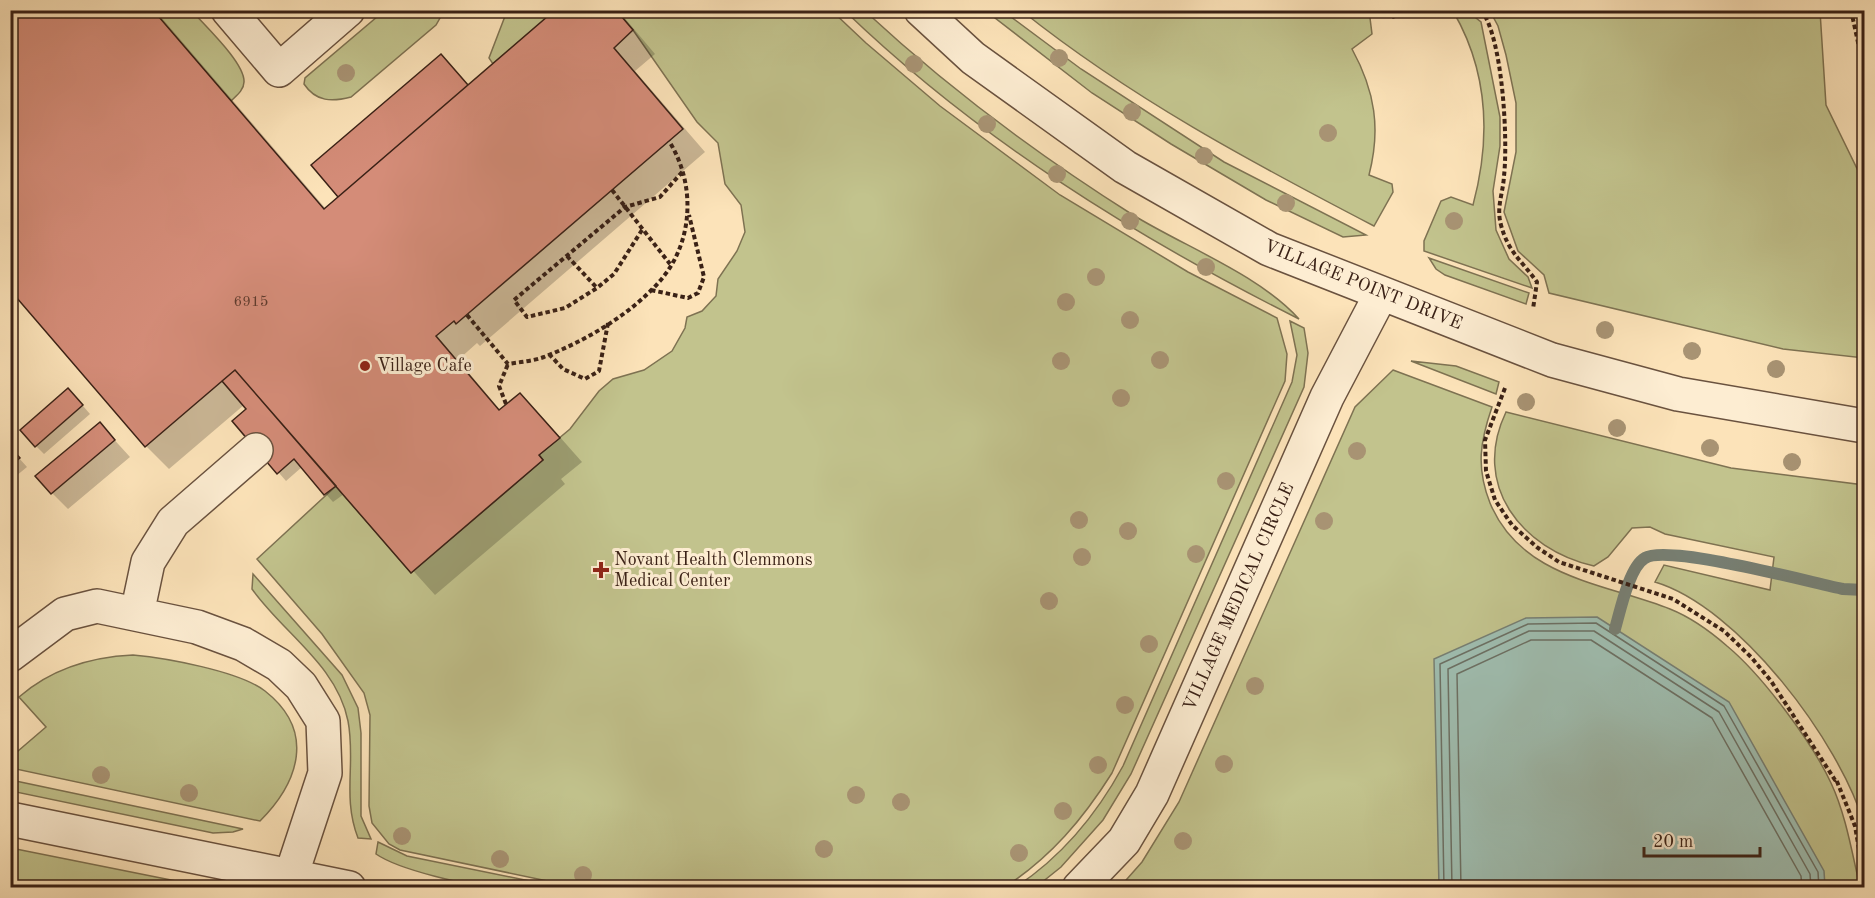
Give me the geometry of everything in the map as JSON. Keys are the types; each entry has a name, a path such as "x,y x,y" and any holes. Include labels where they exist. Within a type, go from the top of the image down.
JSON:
{"street":[{"path":"228,10 279,70 348,10"},
{"name":"VILLAGE POINT DRIVE","path":"921,10 973,58 1125,167 1269,249 1519,349 1666,391 1864,426"},
{"name":"VILLAGE MEDICAL CIRCLE","path":"1079,888 1124,841 1152,794 1327,397 1381,294"},
{"path":"137,614 148,562 173,522 256,450"},
{"path":"10,655 65,614 97,606 197,627 243,644 279,665 302,686 323,721 325,773 291,876"},
{"path":"10,819 349,888"}],"path":[{"path":"1392,16 1415,10"},
{"path":"1481,10 1485,15 1495,51 1505,106 1504,178 1498,203 1500,224 1515,259 1538,282 1533,309"},
{"path":"1851,10 1864,70"},
{"path":"651,290 688,298 698,292 704,277 689,214 680,157 669,141"},
{"path":"642,230 614,274 597,288 565,308 527,317 514,300 625,207 660,197 683,171"},
{"path":"612,190 670,264"},
{"path":"508,364 549,354 634,306 660,281 678,250 689,214"},
{"path":"567,256 597,288"},
{"path":"466,315 508,364"},
{"path":"549,354 563,369 585,379 599,370 609,322"},
{"path":"506,404 499,386 508,364"},
{"path":"1505,388 1485,440 1486,471 1495,500 1512,525 1538,548 1559,562 1673,599 1724,631 1751,657 1787,705 1835,780 1836,778 1855,826 1864,878"}],"green space":[{"path":"153,11 192,11 223,45 243,74 244,85 231,101"},
{"path":"384,11 444,11 436,25 351,97 337,100 325,99 309,90 304,84 305,78"},
{"path":"507,11 555,11 493,64 489,58"},
{"path":"616,11 832,11 940,106 1060,195 1188,272 1277,318 1287,354 1285,381 1112,773 1090,806 1065,836 1037,863 1005,887 576,887 400,850 389,844 372,823 369,806 370,715 364,693 322,634 257,559 336,486 411,573 543,460 539,455 570,429 599,391 613,379 644,370 672,351 685,328 687,317 702,311 716,296 718,279 737,251 745,232 741,205 725,184 718,143 697,122 633,30"},
{"path":"845,11 865,11 961,94 1063,169 1153,227 1220,262 1263,288 1299,319 1177,254 1060,182 949,101 896,58"},
{"path":"986,11 1003,11 1081,69 1224,162 1366,235 1343,237 1266,200 1171,144 1092,93"},
{"path":"1022,11 1379,11 1370,18 1372,34 1352,49 1366,80 1374,110 1375,142 1369,175 1392,184 1393,192 1374,226 1282,178 1193,127 1063,43"},
{"path":"1453,11 1467,11 1481,22 1500,117 1500,146 1493,191 1496,230 1509,259 1528,277 1532,288 1424,251 1424,241 1441,201 1451,197 1473,205 1479,180 1484,130 1483,105 1473,57 1465,34"},
{"path":"1490,11 1820,11 1826,105 1864,183 1864,358 1783,349 1549,293 1544,275 1518,251 1504,212 1516,152 1516,103 1498,26"},
{"path":"1429,258 1529,293 1526,304 1445,275 1436,269"},
{"path":"1290,321 1304,328 1308,353 1304,387 1131,774 1103,820 1061,867 1036,887 1016,887 1048,862 1077,833 1102,801 1123,766 1292,382 1297,355"},
{"path":"1411,361 1456,366 1499,382 1496,394"},
{"path":"1393,370 1492,407 1482,443 1483,478 1490,503 1504,528 1522,548 1543,563 1567,574 1685,616 1721,641 1755,674 1799,729 1831,783 1845,821 1860,887 1119,888 1142,862 1179,802 1355,407"},
{"path":"1506,412 1731,468 1864,485 1864,824 1852,791 1833,755 1782,682 1752,648 1720,619 1687,596 1655,582 1664,565 1770,590 1774,557 1665,534 1650,527 1632,528 1608,557 1594,566 1568,557 1545,545 1525,529 1510,510 1499,488 1495,464 1497,439"},
{"path":"253,574 342,675 358,708 361,733 361,816 371,839 358,838 353,823 350,794 350,736 342,701 321,666 252,589"},
{"path":"133,655 182,662 238,677 265,691 281,706 291,723 296,739 296,756 292,773 284,790 274,806 260,821 11,768 11,744 18,751 46,727 19,697 44,679 72,666 102,658"},
{"path":"11,780 243,829 213,833 11,791"},
{"path":"378,842 407,856 559,887 498,888 435,876 401,866 376,854"},
{"path":"11,848 206,887 11,887"}],"water":[{"path":"1597,617 1729,702 1824,871 1825,887 1439,887 1434,659 1526,618"}],"building":[{"path":"11,10 153,10 324,209 555,10 616,10 633,30 614,48 683,129 456,324 454,321 436,336 499,410 520,393 560,438 539,455 543,460 411,573 235,370 145,447 10,290"},
{"path":"441,54 468,85 338,197 311,165"},
{"path":"235,370 336,486 324,495 294,459 277,474 232,421 246,409 222,381"},
{"path":"68,388 83,405 35,447 20,430"},
{"path":"100,422 115,440 51,494 35,476"},
{"path":"10,447 20,458 10,466"}],"waterway":[{"path":"1615,629 1634,570 1645,558 1659,555 1709,560 1843,589 1864,590"}],"place":[{"name":"Village Cafe","path":"365,366"},
{"name":"Novant Health Clemmons Medical Center","path":"601,570"}]}
